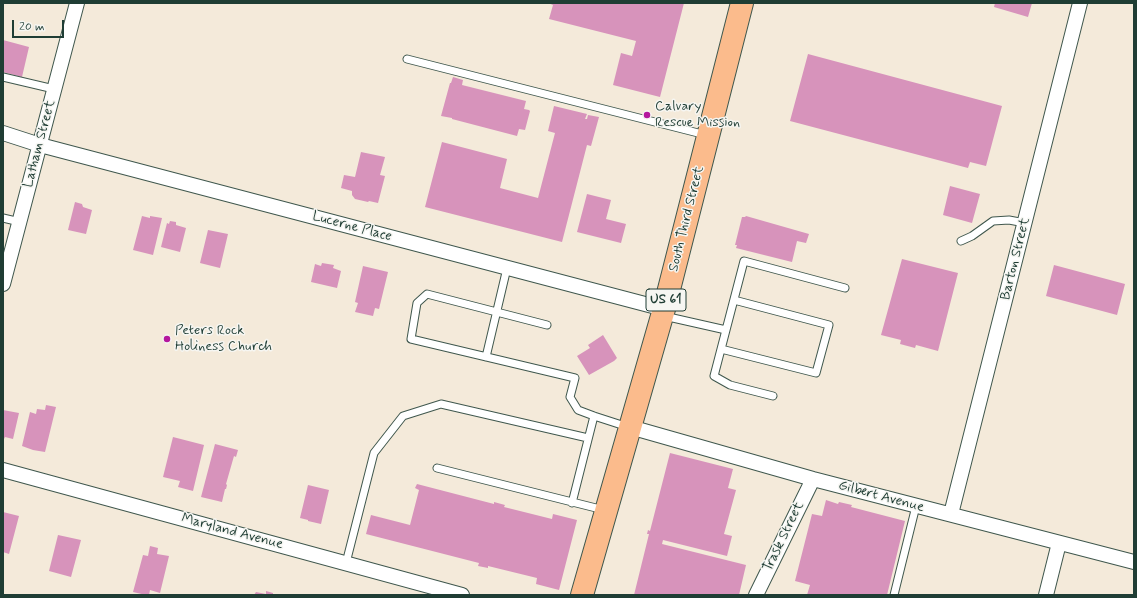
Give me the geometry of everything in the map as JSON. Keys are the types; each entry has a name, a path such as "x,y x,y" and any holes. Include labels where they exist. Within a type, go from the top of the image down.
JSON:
{"main road":[{"name":"South Third Street","path":"582,595 662,312 742,3"}],"street":[{"name":"Latham Street","path":"3,284 77,3"},
{"name":"Barton Street","path":"951,514 1080,3"},
{"name":"Lucerne Place","path":"3,133 40,145 507,268 662,312"},
{"name":"Gilbert Avenue","path":"630,428 813,479 1134,562"},
{"name":"Maryland Avenue","path":"3,470 462,595"},
{"name":"Trask Street","path":"756,595 813,479"},
{"path":"1046,595 1060,543"}],"lane":[{"path":"407,59 708,135"},
{"path":"3,77 54,89"},
{"path":"3,218 20,222"},
{"path":"961,241 972,236 993,221 1009,220 1025,223"},
{"path":"773,396 730,385 714,376 744,261 845,288"},
{"path":"486,357 507,268"},
{"path":"547,325 428,294 417,302 411,339 575,378 570,397 578,410 630,428"},
{"path":"721,349 816,374 829,325 734,300"},
{"path":"662,312 726,330"},
{"path":"346,563 374,453 403,416 441,404 588,438"},
{"path":"572,502 594,416"},
{"path":"437,468 606,511"},
{"path":"894,595 916,506"}],"building":[{"path":"548,3 684,3 660,97 613,85 621,53 632,56 636,41 549,19 553,5"},
{"path":"995,3 1032,3 1028,17 994,7"},
{"path":"3,40 29,47 22,77 3,72"},
{"path":"808,54 1002,106 986,166 970,162 968,168 790,121"},
{"path":"453,77 463,80 462,85 526,101 524,109 530,111 525,130 519,129 517,136 441,116"},
{"path":"554,106 587,114 585,119 587,119 588,115 599,117 591,146 587,145 562,242 425,207 442,142 507,159 500,188 538,198 555,133 548,131"},
{"path":"361,152 385,157 380,175 385,176 378,203 355,199 352,195 352,191 341,188 344,175 355,177"},
{"path":"950,186 980,194 972,223 943,215"},
{"path":"587,194 611,200 606,219 626,224 621,243 577,232"},
{"path":"75,202 92,210 86,234 68,230"},
{"path":"142,216 162,218 153,255 133,250"},
{"path":"746,216 809,234 806,243 797,241 792,262 736,248 737,245 735,245 742,217"},
{"path":"170,221 176,222 176,225 186,228 180,252 161,247 167,223 169,224"},
{"path":"208,230 228,234 220,268 200,263"},
{"path":"902,259 958,273 938,351 916,345 915,348 900,344 901,340 881,335"},
{"path":"322,263 334,265 333,268 341,271 337,288 311,282 315,264 321,266"},
{"path":"1054,265 1125,284 1117,315 1046,296"},
{"path":"363,266 388,272 379,309 375,308 373,316 355,312 358,303 355,302"},
{"path":"603,335 617,358 589,375 577,356 590,348 588,345"},
{"path":"46,405 56,407 45,452 22,446 30,412 36,414 37,409 45,410"},
{"path":"3,410 19,413 13,439 5,437 3,439"},
{"path":"173,437 204,445 193,491 178,487 180,481 163,477"},
{"path":"215,444 238,450 236,457 234,456 222,502 201,497"},
{"path":"670,453 733,469 728,488 736,490 724,534 732,536 727,556 663,540 662,544 746,565 739,595 634,595 649,534 647,534 648,530 650,531"},
{"path":"417,484 494,504 494,502 505,505 504,507 552,519 553,514 577,520 559,590 536,584 537,578 488,566 488,568 478,566 479,563 366,534 371,515 410,525 419,490 415,488"},
{"path":"308,485 329,490 321,524 300,518"},
{"path":"826,500 838,504 839,502 852,505 851,507 905,521 887,595 807,595 810,585 795,581 812,514 822,516"},
{"path":"3,512 19,516 9,554 3,552"},
{"path":"58,535 81,540 71,577 49,571"},
{"path":"150,546 158,548 157,554 169,556 160,593 150,590 149,595 146,595 133,592 143,555 148,556"},
{"path":"266,591 273,593 273,595 254,595 256,592 266,594"}],"place":[{"name":"Calvary Rescue Mission","path":"647,115"},
{"name":"Peters Rock Holiness Church","path":"167,339"}]}
